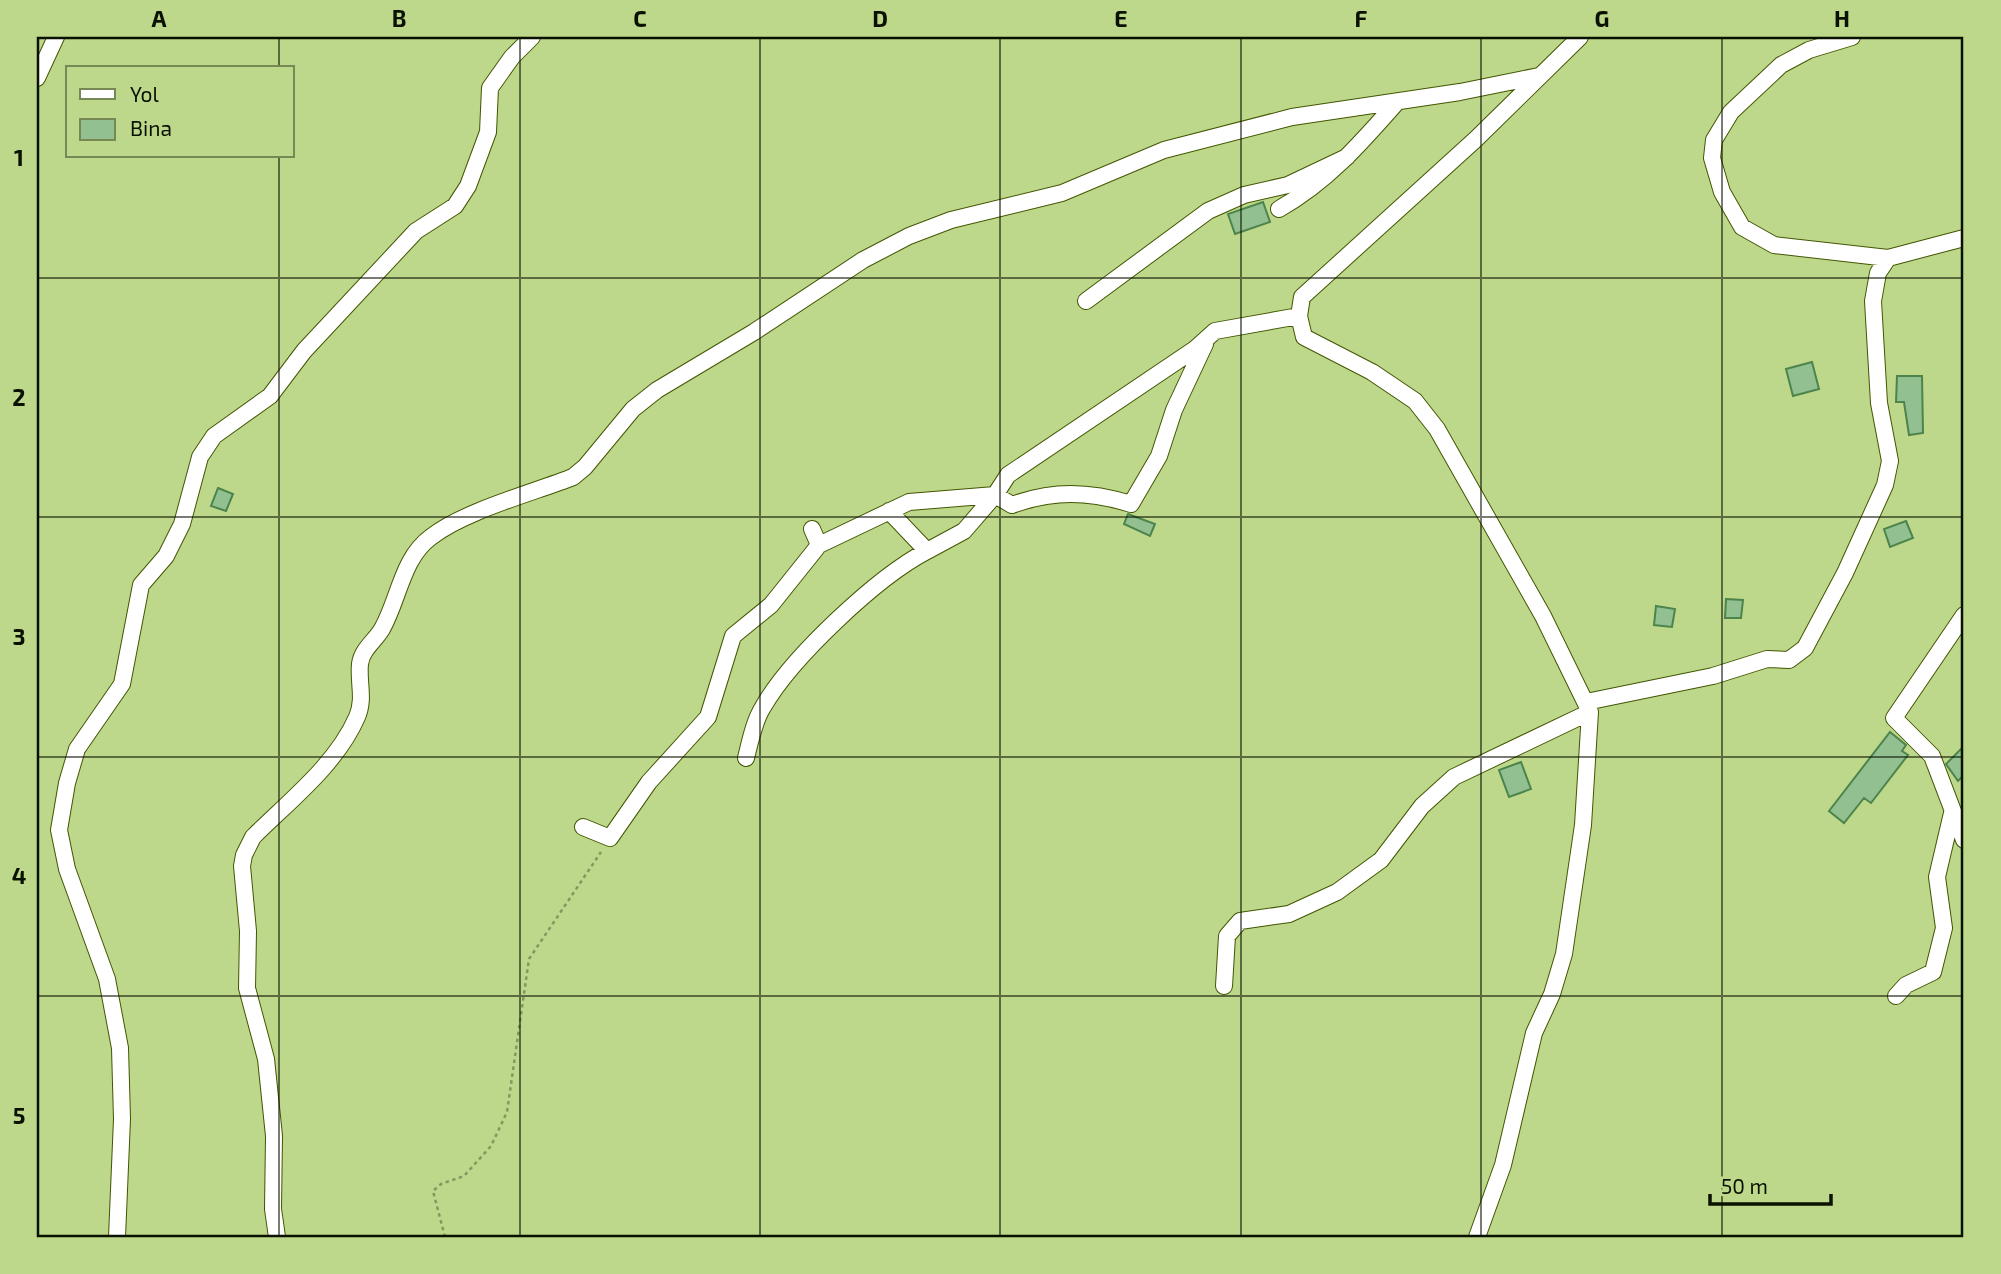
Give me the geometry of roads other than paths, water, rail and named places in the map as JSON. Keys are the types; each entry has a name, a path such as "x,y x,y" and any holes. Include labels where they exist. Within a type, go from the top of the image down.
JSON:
{"street":[{"path":"37,78 56,37"},
{"path":"117,1237 122,1119 120,1048 107,979 67,869 59,830 67,783 77,749 122,684 141,585 166,556 182,524 200,457 214,436 270,396 304,351 416,232 455,206 468,186 488,132 490,88 512,57 532,37"},
{"path":"1477,1237 1503,1165 1534,1033 1552,994 1564,954 1583,825 1588,707 1543,616 1437,429 1415,401 1372,372 1304,337 1299,316 1303,297 1437,176 1580,37"},
{"path":"1852,37 1809,50 1780,65 1731,112 1714,140 1712,158 1722,192 1742,226 1774,245 1888,258 1964,238"},
{"path":"277,1237 273,1209 274,1136 267,1059 247,988 248,931 244,855 253,836 323,768 341,746 358,716 363,695 360,665 364,651 378,636 391,612 412,553 432,536 462,520 573,477 585,467 633,409 657,390 754,332 863,260 909,236 951,220 1062,193 1164,150 1292,117 1396,102 1539,76"},
{"path":"1279,209 1302,196 1347,157 1396,102"},
{"path":"1086,302 1208,211 1244,195 1288,185 1347,157"},
{"path":"1224,986 1227,936 1240,921 1289,914 1337,892 1381,860 1422,806 1454,777 1588,707 1713,676 1757,661 1789,660 1805,648 1885,485 1890,461 1879,403 1873,301 1878,273 1888,258"},
{"path":"746,758 762,708 793,665 904,563 964,531 995,495 1008,475 1215,331 1299,316"},
{"path":"583,828 610,838 655,774 708,717 733,636 771,605 820,545 909,502 995,495 1012,505 1030,498 1069,492 1100,494 1130,504 1159,456 1174,411 1207,338"},
{"path":"889,511 927,551"},
{"path":"812,529 820,545"},
{"path":"1964,615 1893,724 1932,756 1964,840"},
{"path":"1896,996 1906,985 1933,972 1940,954 1944,928 1937,877 1952,813"}]}
